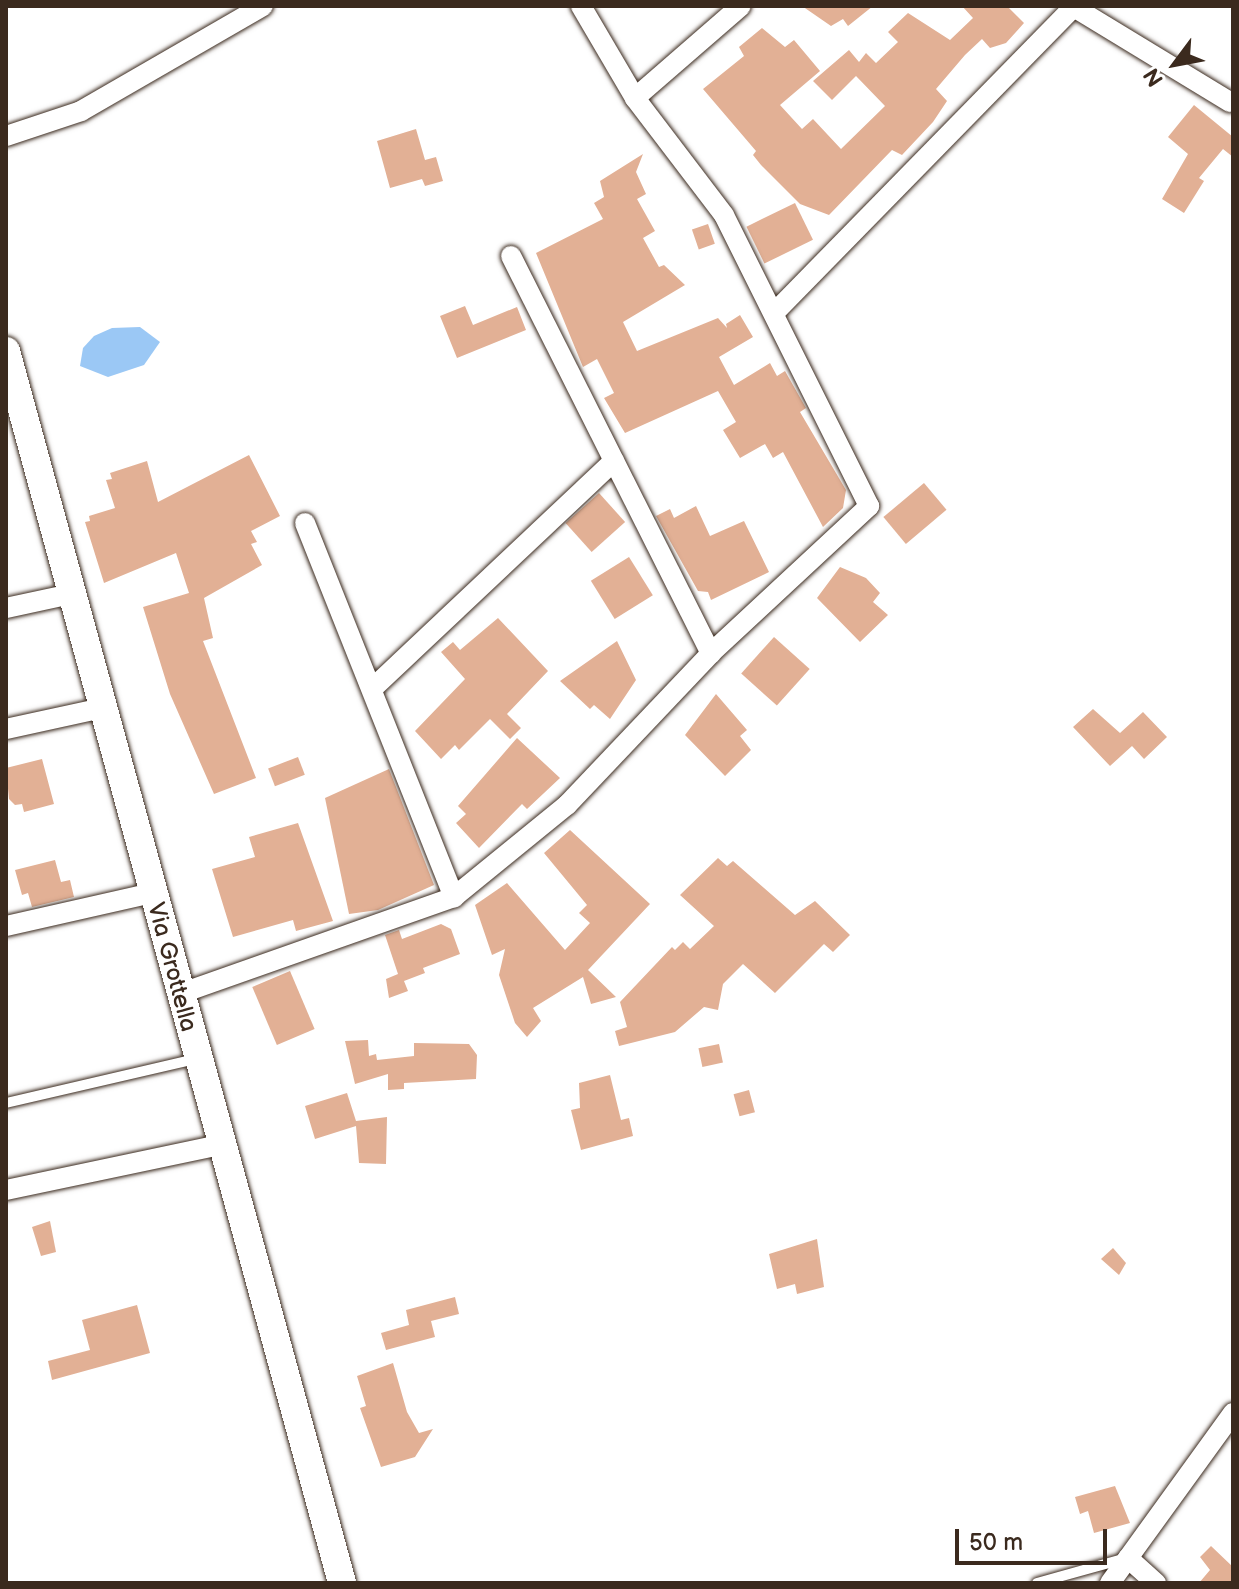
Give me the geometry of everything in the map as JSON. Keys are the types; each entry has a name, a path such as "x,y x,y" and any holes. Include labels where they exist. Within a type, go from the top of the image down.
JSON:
{"street":[{"path":"6,136 81,111 263,6"},
{"path":"179,994 454,897 567,805 711,653 869,506 724,215 635,98 581,6"},
{"path":"635,98 741,6"},
{"path":"774,313 1073,7 1230,102"},
{"path":"511,256 711,653"},
{"name":"Via Grottella","path":"6,351 220,1145 342,1583"},
{"path":"373,688 614,461"},
{"path":"305,523 454,897"},
{"path":"6,608 71,594"},
{"path":"6,729 102,708"},
{"path":"6,926 152,893"},
{"path":"6,1190 220,1145"},
{"path":"1110,1583 1233,1413"},
{"path":"1128,1558 1156,1583"}],"lane":[{"path":"6,1103 197,1059"},
{"path":"1037,1583 1128,1558"}],"water":[{"path":"140,327 160,342 144,365 108,377 80,366 83,348 94,336 112,328"}],"building":[{"path":"802,6 873,6 848,26 843,19 831,26"},
{"path":"962,6 1007,6 1024,23 1006,43 990,48 982,39 965,55 936,89 947,101 933,122 902,155 892,150 829,215 800,204 761,165 753,155 756,151 703,89 744,56 739,47 762,28 785,47 794,40 820,71 780,105 802,129 813,119 841,149 885,106 856,76 832,100 813,81 849,50 859,62 866,53 876,63 898,42 888,32 908,13 950,40 973,18"},
{"path":"1194,105 1233,137 1233,157 1223,149 1199,178 1204,181 1184,213 1162,199 1188,154 1168,137"},
{"path":"416,129 425,160 436,157 443,181 425,186 422,179 390,188 377,141"},
{"path":"643,154 636,172 646,194 637,199 655,231 643,238 659,267 664,265 685,285 623,322 637,351 718,318 727,328 726,324 740,315 753,337 719,357 734,385 770,363 777,376 785,371 806,408 800,412 846,490 843,508 823,527 783,452 773,458 765,444 740,458 723,430 736,422 718,391 625,433 604,398 614,393 597,359 583,367 536,253 603,219 594,203 604,197 600,181"},
{"path":"795,203 813,240 764,264 746,227"},
{"path":"708,224 715,244 699,249 692,230"},
{"path":"465,306 473,325 517,307 526,330 457,358 440,316"},
{"path":"249,455 280,516 251,531 257,542 251,544 262,565 204,598 213,638 203,641 256,778 214,794 170,694 143,607 189,593 176,553 104,583 85,522 90,521 89,516 115,508 106,480 112,479 110,473 147,461 158,502"},
{"path":"924,483 946,510 906,544 883,517"},
{"path":"599,493 625,522 592,552 566,523"},
{"path":"696,506 710,536 744,521 769,572 711,600 708,592 698,591 656,516 670,509 674,518"},
{"path":"629,557 653,595 615,619 591,581"},
{"path":"840,567 866,578 880,593 873,602 888,615 860,642 817,598"},
{"path":"498,618 548,671 507,714 521,728 510,739 490,719 459,750 455,745 441,759 415,731 465,679 441,652 453,642 460,650"},
{"path":"774,637 810,669 777,706 741,673"},
{"path":"617,641 636,680 610,719 594,705 590,709 560,681"},
{"path":"716,694 747,730 740,736 751,750 725,776 685,735"},
{"path":"1093,709 1120,733 1143,712 1167,737 1144,759 1132,746 1110,766 1073,727"},
{"path":"517,738 560,778 527,809 522,804 479,848 456,823 466,814 458,806"},
{"path":"298,757 305,775 275,786 268,768"},
{"path":"42,759 54,804 24,812 22,804 15,805 9,799 6,768"},
{"path":"389,769 434,885 378,910 349,914 325,798"},
{"path":"298,823 333,921 296,931 293,920 233,937 212,869 255,857 249,837"},
{"path":"570,830 650,904 588,970 616,997 591,1004 583,977 533,1008 541,1021 527,1037 515,1023 499,975 505,949 492,955 475,905 507,883 565,950 590,923 579,913 587,905 544,853"},
{"path":"718,858 727,866 733,861 795,915 815,901 850,935 833,952 824,944 775,993 743,964 723,984 718,1010 704,1007 675,1032 619,1046 615,1031 627,1027 620,1002 672,947 675,950 683,942 690,949 714,926 680,895"},
{"path":"55,860 61,882 70,880 74,897 32,907 28,893 22,895 15,870"},
{"path":"441,924 451,929 460,954 423,968 425,973 404,981 408,991 389,998 386,979 398,974 385,935 399,930 402,939"},
{"path":"290,971 315,1029 277,1045 252,987"},
{"path":"368,1040 369,1056 376,1054 377,1060 414,1056 414,1043 469,1044 477,1055 476,1079 404,1083 404,1089 388,1090 388,1074 355,1084 345,1041"},
{"path":"719,1044 723,1063 702,1067 698,1048"},
{"path":"610,1075 621,1120 629,1118 633,1136 581,1150 571,1110 580,1108 579,1083"},
{"path":"749,1090 755,1112 739,1116 734,1094"},
{"path":"347,1093 356,1121 387,1117 386,1164 359,1163 356,1126 315,1139 305,1106"},
{"path":"50,1221 56,1252 41,1256 32,1227"},
{"path":"817,1239 824,1287 797,1294 795,1284 777,1289 769,1254"},
{"path":"1113,1248 1126,1263 1119,1275 1101,1259"},
{"path":"455,1297 459,1314 431,1321 435,1337 386,1350 381,1333 409,1325 406,1310"},
{"path":"137,1305 150,1353 52,1380 48,1361 90,1350 82,1320"},
{"path":"393,1363 407,1412 419,1433 433,1429 415,1457 381,1467 360,1408 366,1406 357,1376"},
{"path":"1115,1486 1130,1523 1094,1533 1088,1511 1080,1514 1075,1497"},
{"path":"1211,1546 1233,1567 1233,1583 1199,1583 1210,1570 1200,1557"}]}
